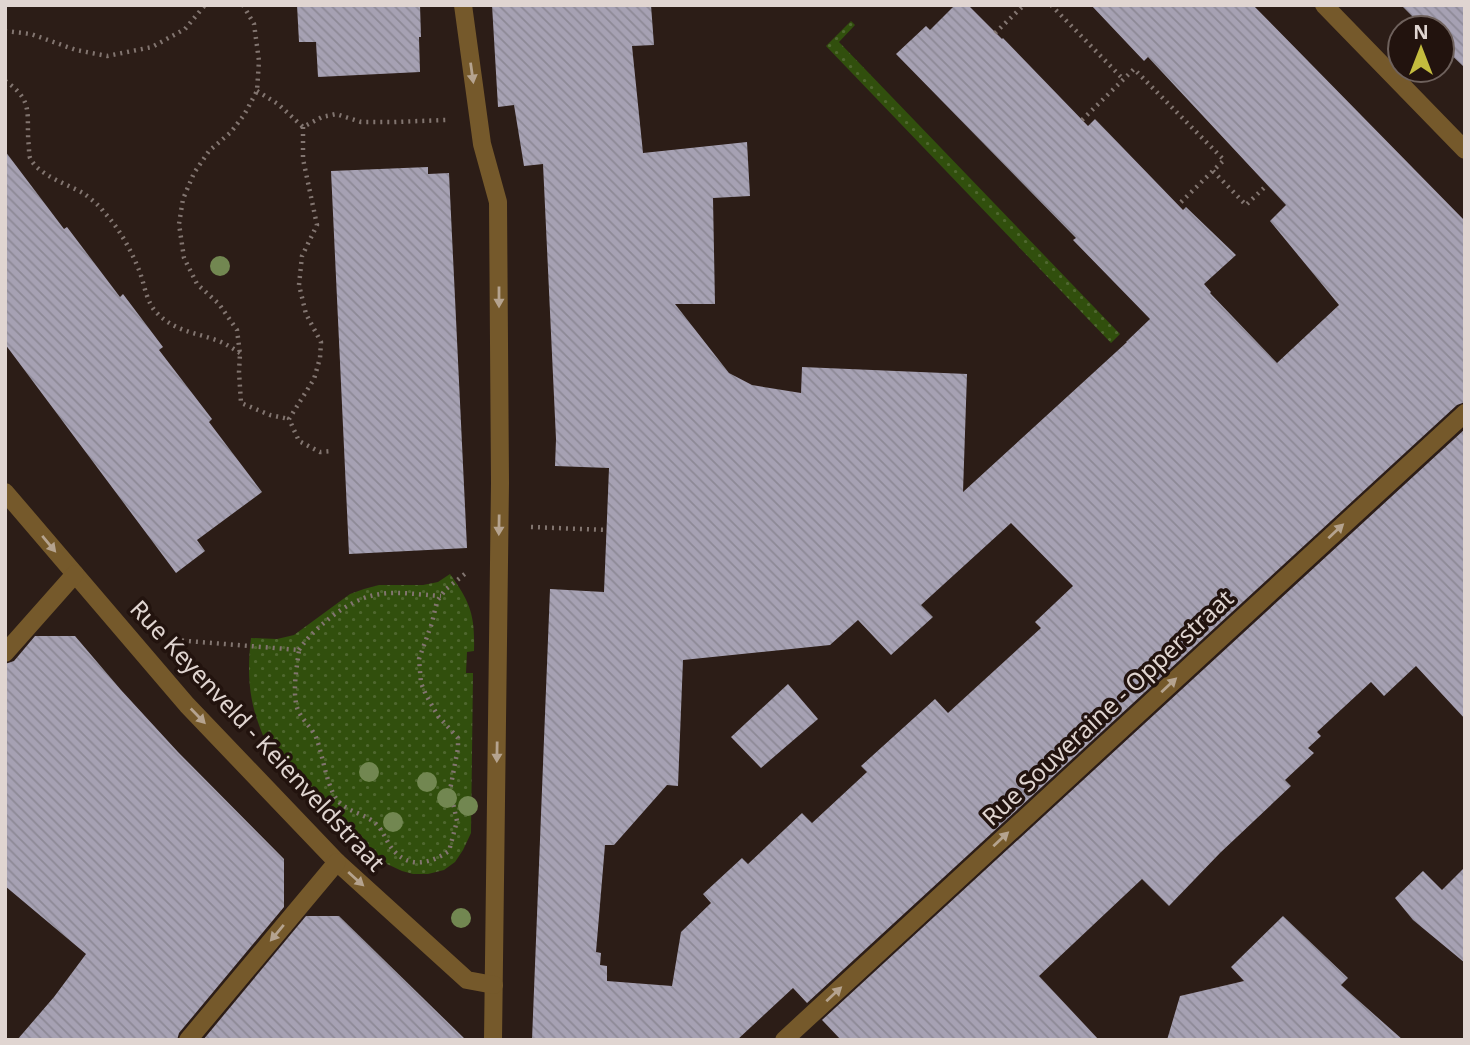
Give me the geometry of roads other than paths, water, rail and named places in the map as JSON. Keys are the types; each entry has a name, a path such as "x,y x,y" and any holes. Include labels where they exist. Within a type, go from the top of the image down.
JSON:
{"street":[{"path":"463,5 482,145 498,202 499,527 493,1040"},
{"path":"1324,5 1465,150"},
{"name":"Rue Souveraine - Opperstraat","path":"784,1040 1465,413"},
{"name":"Rue Keyenveld - Keienveldstraat","path":"5,492 187,705 337,862 467,980 494,985"},
{"path":"5,653 75,574"},
{"path":"188,1040 337,862"}]}
